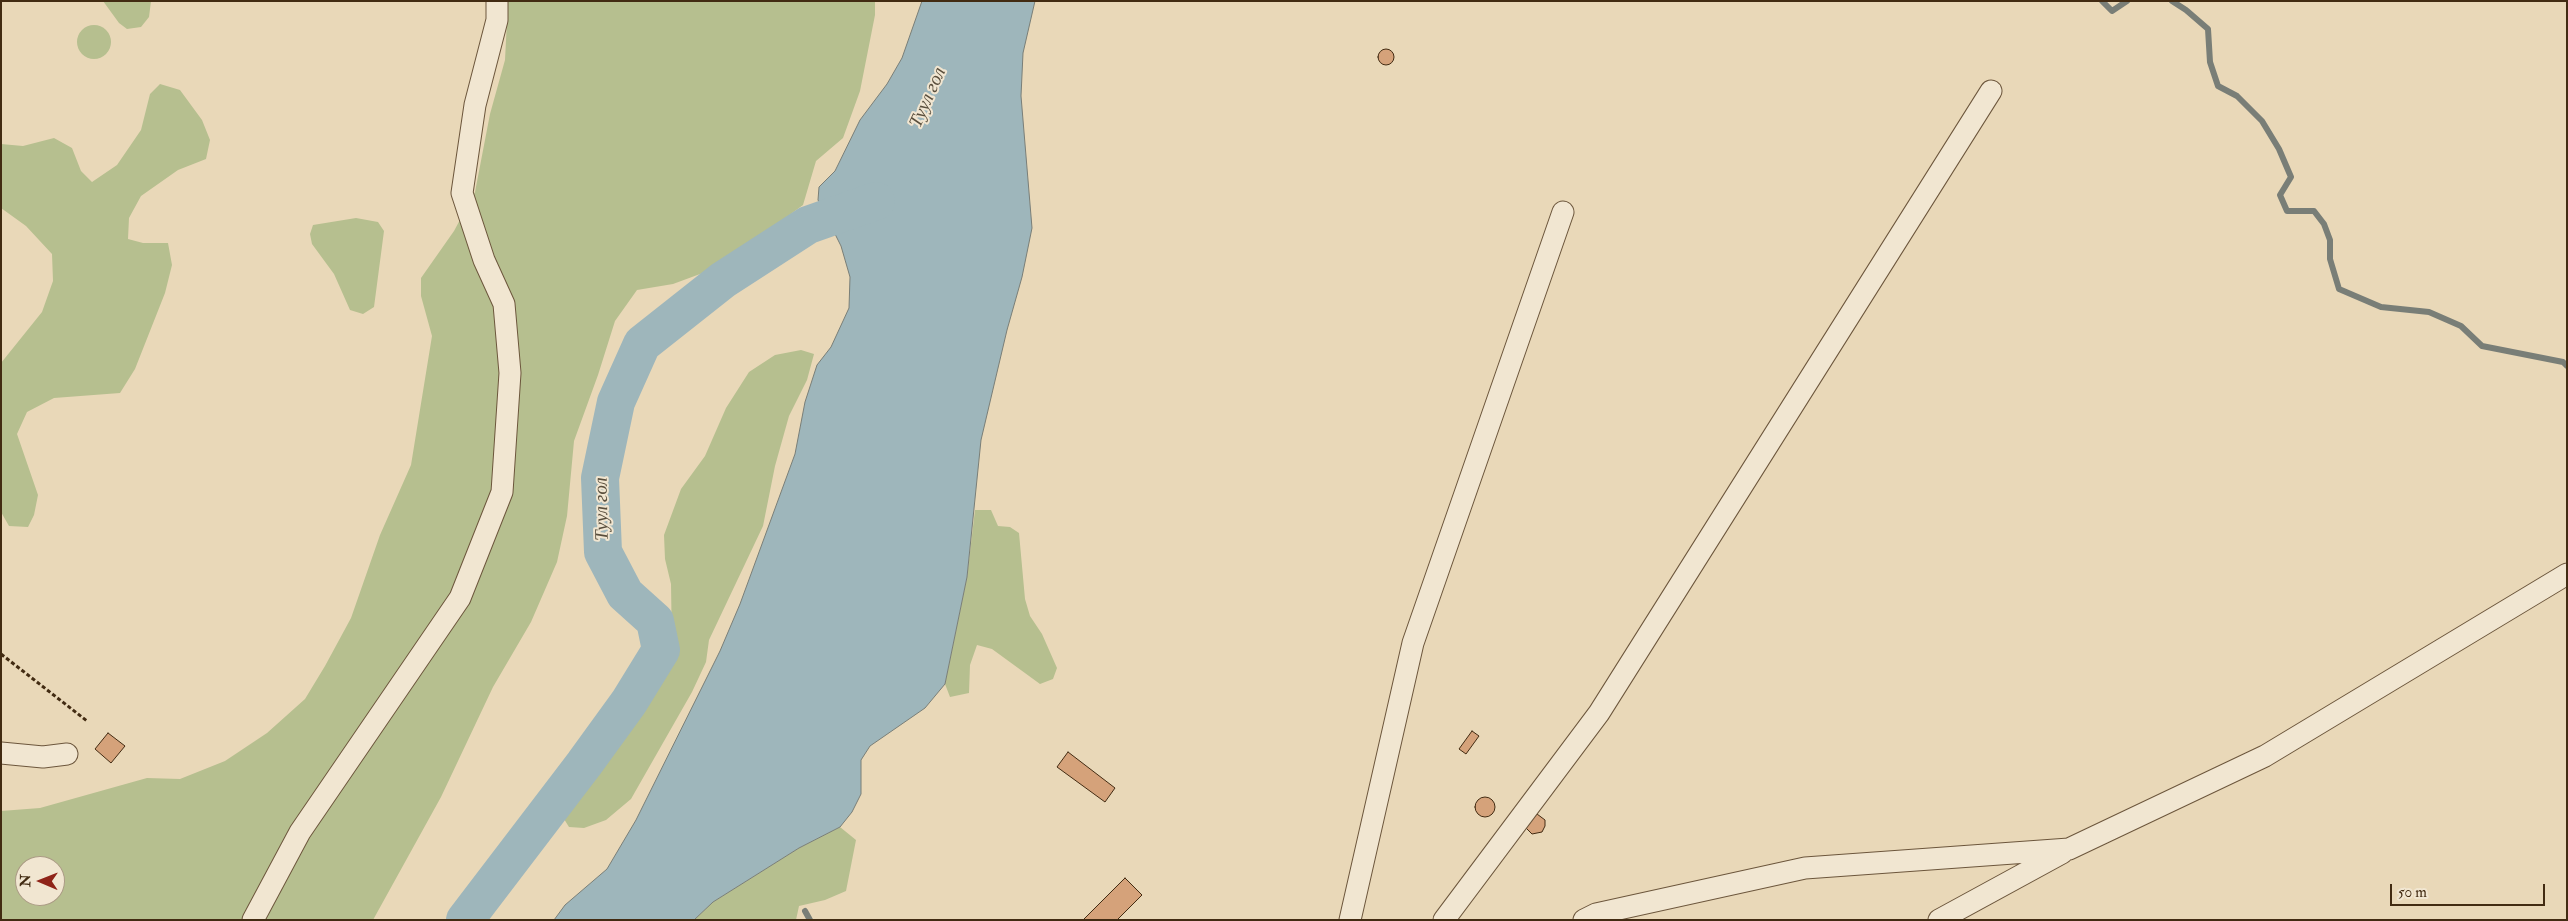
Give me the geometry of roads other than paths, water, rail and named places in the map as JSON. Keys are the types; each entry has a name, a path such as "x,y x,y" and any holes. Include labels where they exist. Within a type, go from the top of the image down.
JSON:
{"street":[{"path":"253,920 300,832 460,598 502,492 510,373 504,304 484,260 462,193 475,105 497,20 497,1"},
{"path":"1444,920 1599,713 1991,91"},
{"path":"1350,920 1413,642 1563,212"},
{"path":"1939,920 2069,849 2265,756 2567,574"},
{"path":"1,753 43,758 67,754"},
{"path":"1584,920 1596,914 1806,868 2069,849"}],"water":[{"path":"922,1 1035,1 1023,53 1021,96 1032,228 1022,277 1007,330 981,440 967,577 945,684 925,708 870,746 861,760 861,794 852,812 840,827 799,848 713,902 694,920 554,920 565,905 607,869 636,820 720,651 740,604 795,454 805,402 817,365 831,347 849,308 850,277 841,246 818,200 819,187 835,171 860,120 887,84 902,58"}],"waterway":[{"path":"2102,1 2112,11 2127,1"},
{"path":"2172,1 2208,29 2210,62 2218,86 2237,96 2262,121 2279,149 2291,177 2280,195 2287,211 2314,211 2324,224 2330,240 2330,259 2339,289 2381,307 2429,312 2461,326 2482,346 2563,362 2567,366"},
{"name":"Туул гол","path":"465,920 584,764 629,702 661,650 655,621 625,594 603,552 600,478 616,402 642,344 723,280 808,225 876,201"},
{"path":"805,911 810,920"}]}
